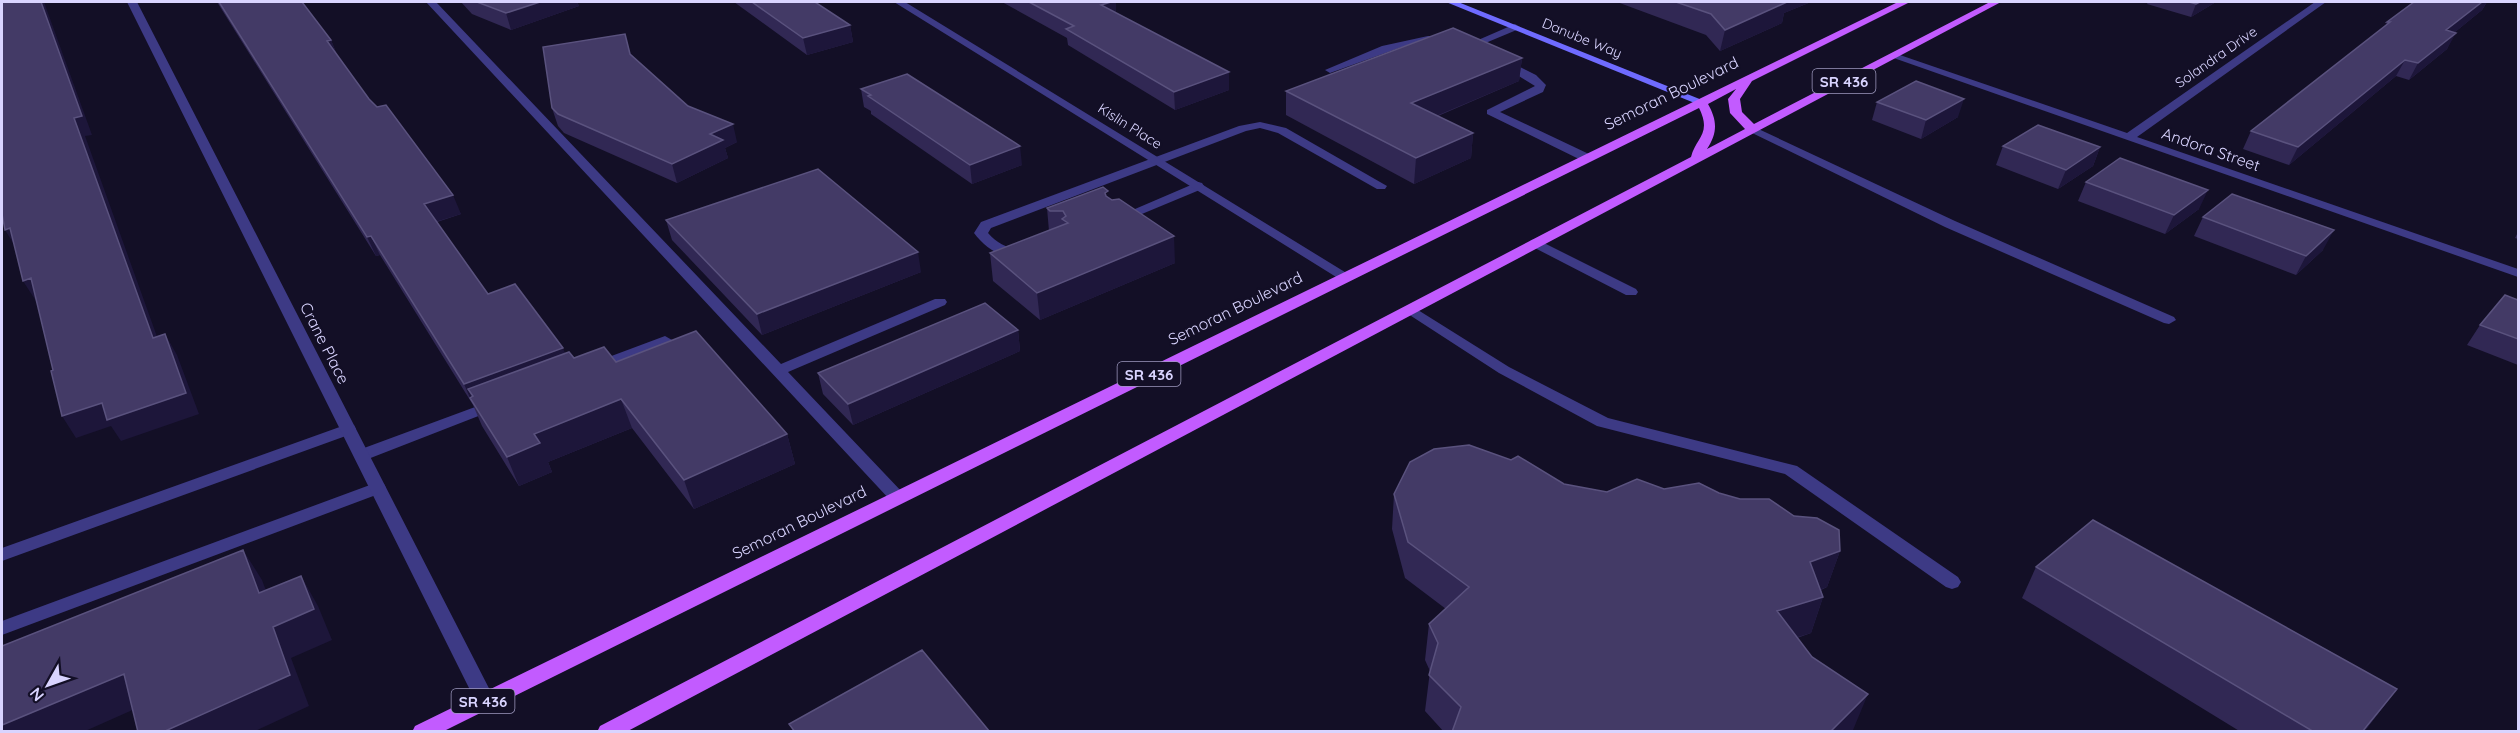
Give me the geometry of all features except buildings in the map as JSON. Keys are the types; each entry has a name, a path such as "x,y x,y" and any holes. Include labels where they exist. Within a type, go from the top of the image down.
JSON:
{"main road":[{"name":"Semoran Boulevard","path":"422,732 1905,2"},
{"name":"SR 436","path":"607,732 1996,2"},
{"path":"1752,129 1736,113 1734,99 1754,76"},
{"path":"1692,160 1711,137 1710,116 1701,102"}],"street":[{"name":"Crane Place","path":"132,2 485,700"},
{"path":"431,2 897,497"},
{"name":"Kislin Place","path":"899,2 1346,277"},
{"name":"Danube Way","path":"1451,2 1701,102"},
{"name":"Solandra Drive","path":"2128,138 2321,2"},
{"path":"1478,51 1515,27"},
{"path":"1330,70 1402,42 1429,38 1449,40 1532,77 1541,85 1539,90 1491,112 1587,158"},
{"name":"Andora Street","path":"1893,56 2518,273"},
{"path":"1032,253 1017,254 1000,250 985,240 981,232 986,225 1243,128 1260,125 1282,130 1381,186"},
{"path":"1752,129 1950,224 2169,320"},
{"path":"1114,220 1198,186"},
{"path":"1536,243 1631,292"},
{"path":"778,371 940,302"},
{"path":"1410,309 1504,370 1603,422 1791,470 1952,582"},
{"path":"575,375 664,340"},
{"path":"362,455 508,400"},
{"path":"2,555 348,429"},
{"path":"2,628 378,488"}]}
